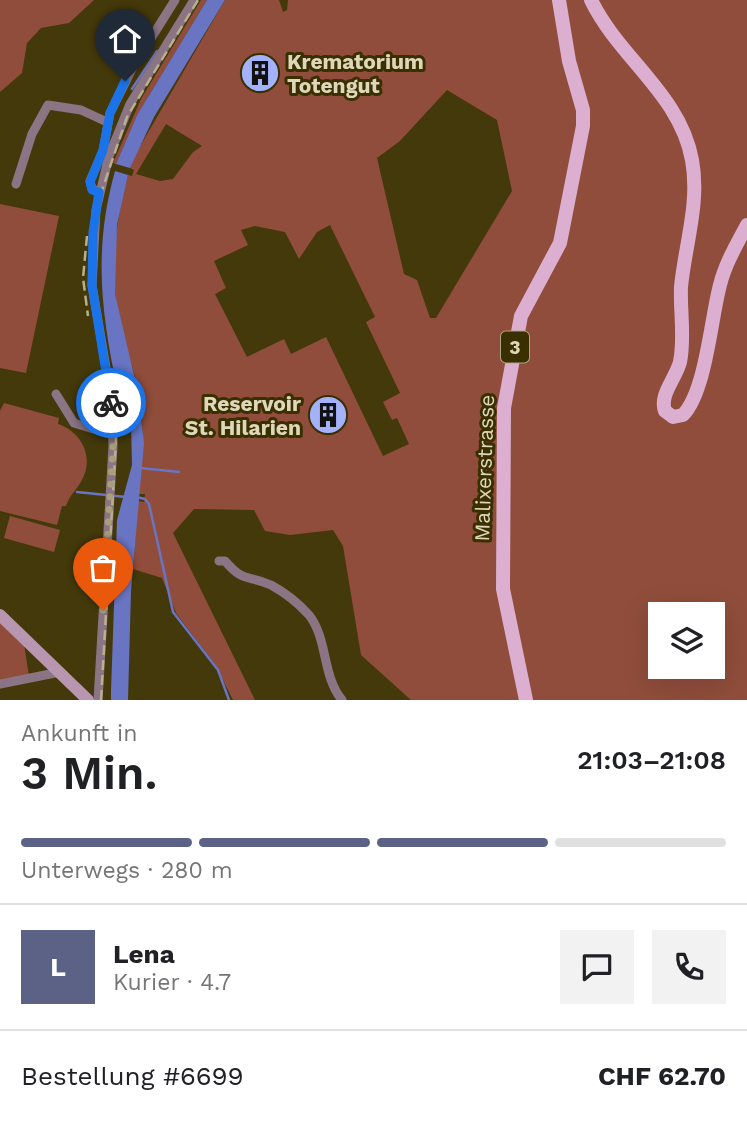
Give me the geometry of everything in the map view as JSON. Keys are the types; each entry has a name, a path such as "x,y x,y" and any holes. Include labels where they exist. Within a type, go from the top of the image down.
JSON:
{"main road":[{"name":"Malixerstrasse","path":"526,700 503,589 503,417 521,316 560,243 583,126 583,110 569,61 559,0"},
{"path":"591,0 616,39 674,111 692,158 694,192 682,286 681,352 677,372 663,402 665,411 673,417 683,415 690,406 706,354 721,279 747,225"},
{"path":"0,615 88,700"}],"street":[{"path":"99,192 92,190 90,182 103,150 107,122 133,67 175,0"},
{"path":"98,700 113,435 111,398 92,285 93,232 99,192 109,156 130,104 194,0"},
{"path":"16,184 34,130 49,105 81,110 107,122"},
{"path":"57,394 74,423 113,435"},
{"path":"219,561 226,562 244,579 277,589 307,613 316,629 331,681 342,700"},
{"path":"0,684 60,672"}],"shaded area":[{"path":"0,0 94,0 69,23 41,28 27,43 22,73 0,92"},
{"path":"201,0 207,0 137,115 116,164 113,163 141,99"},
{"path":"225,0 279,0 283,12 287,10 288,0 747,0 747,700 411,700 361,655 343,546 333,530 290,535 265,531 254,510 194,509 173,533 255,700 233,700 216,666 176,613 162,578 133,569 138,501 144,502 145,494 138,494 142,424 136,381 119,317 114,274 121,208 128,175 132,176 134,170 130,168","holes":["447,90 497,120 512,191 436,318 430,318 417,280 404,274 377,158 400,141","166,124 202,146 193,152 173,179 160,181 136,174","330,225 375,317 366,322 400,393 383,402 392,420 397,418 409,444 383,456 326,337 291,354 284,339 247,357 215,294 226,288 214,261 248,245 241,230 255,226 285,232 299,259 317,232"]},
{"path":"0,204 59,216 26,373 0,368"},
{"path":"4,403 59,418 58,424 73,432 83,445 86,469 66,506 62,506 57,525 0,511 0,411"},
{"path":"10,516 60,530 54,552 4,538"},
{"path":"0,621 24,644 29,676 0,680"}],"water":[{"path":"207,0 225,0 154,117 130,168 116,164 137,115"},
{"path":"115,171 128,175 117,225 115,294 138,392 144,443 131,591 128,700 111,700 117,520 132,465 131,422 124,395 118,392 107,335 102,282 104,228"}],"waterway":[{"path":"132,89 157,51"},
{"path":"140,468 179,472"},
{"path":"77,492 126,497"},
{"path":"136,497 145,499 149,504 173,612 218,670 229,700"}],"railway":[{"path":"100,196 127,117 198,0"},
{"path":"101,700 116,440 93,269 102,188"},
{"path":"87,236 83,278 88,316"}],"way so far":[{"path":"103,610 113,446 111,403"}],"place":[{"name":"Krematorium Totengut","path":"260,73"},
{"name":"Reservoir St. Hilarien","path":"328,415"}],"route":[{"path":"111,403 95,314 91,270 99,192 92,190 90,182 103,150 110,113 125,81"}]}
